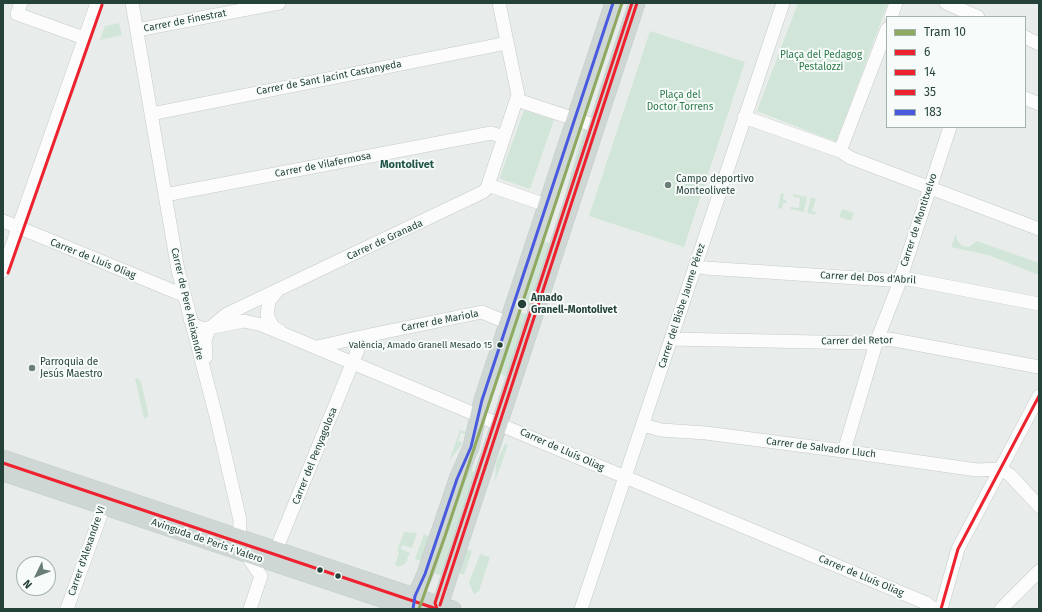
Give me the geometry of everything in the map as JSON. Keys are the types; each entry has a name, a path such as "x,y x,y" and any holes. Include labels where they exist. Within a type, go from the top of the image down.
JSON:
{"main road":[{"path":"413,605 457,479 470,447 482,400 613,3"},
{"path":"443,608 499,423 637,3"},
{"name":"Avinguda de Peris i Valero","path":"3,458 104,500 244,554 413,605 443,608"},
{"name":"Avinguda de Peris i Valero","path":"3,473 239,537 276,550 413,605"}],"street":[{"path":"3,271 97,3"},
{"name":"Carrer de Pere Aleixandre","path":"132,3 183,295 217,420 240,520 239,544 244,554"},
{"name":"Carrer de Finestrat","path":"137,30 279,3"},
{"path":"498,3 519,90 517,100 489,181 546,205"},
{"name":"Carrer del Bisbe Jaume Pérez","path":"581,609 626,478 782,3"},
{"path":"891,16 896,3"},
{"path":"946,3 976,16"},
{"path":"19,9 84,38"},
{"path":"840,151 886,35"},
{"path":"1026,38 1039,44"},
{"name":"Carrer de Sant Jacint Castanyeda","path":"151,114 507,43"},
{"path":"1026,98 1039,104"},
{"path":"517,100 596,126"},
{"path":"744,117 840,151 851,158 1039,229"},
{"name":"Carrer de Montitxelvo","path":"844,451 877,340 900,280 950,128"},
{"name":"Carrer de Vilafermosa","path":"165,195 491,133 504,137"},
{"name":"Carrer de Granada","path":"209,329 227,314 479,196 489,181"},
{"name":"Carrer de Lluís Oliag","path":"3,221 183,295"},
{"name":"Carrer del Dos d'Abril","path":"696,266 705,268 900,280 909,279 1039,304"},
{"path":"279,290 269,301 268,315 273,327 282,333"},
{"name":"Carrer de Mariola","path":"317,347 482,312 508,323"},
{"path":"190,318 198,328 209,329 204,348 217,420"},
{"name":"Carrer de Lluís Oliag","path":"209,329 244,320 262,325 499,423 927,604 934,609"},
{"path":"353,362 359,347 370,335"},
{"name":"Carrer del Retor","path":"672,339 866,343 889,339 1039,367"},
{"name":"Carrer del Penyagolosa","path":"276,550 353,362"},
{"path":"941,609 958,549 1039,396"},
{"name":"Carrer de Salvador Lluch","path":"643,425 660,430 706,434 844,451 977,470 1000,469"},
{"path":"1000,469 1010,475 1039,506"},
{"name":"Carrer d'Alexandre VI","path":"67,609 104,500"},
{"path":"244,554 254,563 261,576 250,609"},
{"path":"1001,609 1039,571"}],"green space":[{"path":"618,3 622,3 590,100 586,99"},
{"path":"628,3 632,3 599,103 595,102"},
{"name":"Plaça del Pedagog Pestalozzi","path":"798,3 888,3 836,142 757,111"},
{"path":"119,23 122,35 100,40 105,26"},
{"name":"Plaça del Doctor Torrens","path":"650,31 745,62 684,247 589,216"},
{"path":"524,110 554,120 530,189 501,179 500,177"},
{"path":"584,127 588,132 570,192 566,190"},
{"path":"781,193 784,194 783,199 787,201 786,203 783,203 782,209 778,208"},
{"path":"793,194 807,197 804,212 790,209 791,207 799,208 800,198 793,197"},
{"path":"811,197 816,199 812,211 816,212 815,215 807,213"},
{"path":"842,209 854,213 851,221 839,217"},
{"path":"956,234 957,240 962,246 969,247 977,241 1039,263 1039,275 988,255 951,247"},
{"path":"540,240 553,244 532,306 520,302"},
{"path":"517,311 529,315 508,377 497,373"},
{"path":"135,378 138,378 141,382 148,412 148,417 144,419"},
{"path":"460,430 467,432 466,434 461,433 458,441 463,443 449,461"},
{"path":"480,435 472,471 474,472 486,437 488,437 442,576 434,573"},
{"path":"505,444 508,445 495,482 496,463"},
{"path":"404,532 417,533 412,548 402,545 401,549 410,553 405,564 398,567 395,564 399,553 397,551"},
{"path":"424,534 430,537 421,561 415,559"},
{"path":"467,549 472,551 464,575 459,573"},
{"path":"480,554 490,557 479,591 474,594 469,583"}],"tram line":[{"name":"10","path":"419,609 445,536 622,3"}],"transit line":[{"name":"183","path":"413,609 415,596 425,574 457,479 471,447 482,400 613,3"},
{"name":"35","path":"437,609 435,603 632,3"},
{"name":"6","path":"440,605 637,3"},
{"name":"14","path":"8,273 102,5"},
{"name":"6","path":"941,609 958,549 1039,396"},
{"name":"14","path":"3,463 437,609"}],"place":[{"name":"Campo deportivo Monteolivete","path":"668,185"},
{"name":"Amado Granell-Montolivet","path":"522,304"},
{"name":"València, Amado Granell Mesado 15","path":"500,345"},
{"name":"Parroquia de Jesús Maestro","path":"32,368"}],"district":[{"name":"Montolivet","path":"407,165"}]}
